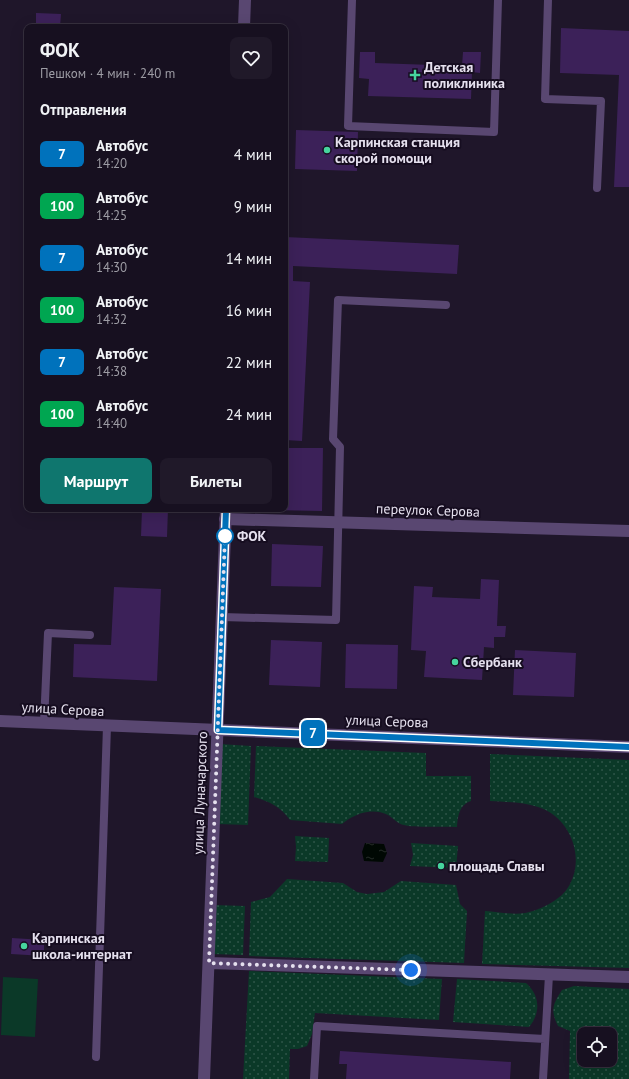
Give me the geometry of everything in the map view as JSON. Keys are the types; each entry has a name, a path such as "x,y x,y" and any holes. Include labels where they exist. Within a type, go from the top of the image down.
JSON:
{"street":[{"path":"244,24 245,0"},
{"name":"переулок Серова","path":"226,514 338,522 629,531"},
{"name":"улица Луначарского","path":"204,1079 226,514"},
{"name":"улица Серова","path":"0,721 629,747"},
{"path":"209,963 629,978"}],"lane":[{"path":"352,0 348,126 494,132 498,0"},
{"path":"548,0 545,99 600,100 597,188"},
{"path":"222,617 336,620 340,447 333,439 338,300 446,305"},
{"path":"44,723 48,633 90,635"},
{"path":"96,1057 107,726"},
{"path":"543,1079 548,975"},
{"path":"314,1079 317,1026 545,1039"}],"green space":[{"path":"220,744 251,746 248,825 217,824"},
{"path":"256,746 426,753 426,776 471,776 471,801 464,805 460,811 457,827 409,826 400,823 388,815 376,812 364,813 352,817 342,824 290,820 274,805 254,797"},
{"path":"490,754 629,760 629,968 482,964 485,911 520,914 536,910 548,904 559,897 567,889 573,878 576,865 572,841 567,830 550,812 526,804 490,801"},
{"path":"295,836 329,838 328,862 295,861"},
{"path":"411,843 458,846 456,868 410,866 413,855"},
{"path":"287,879 343,883 357,892 367,894 384,892 401,881 456,885 460,904 467,911 464,963 249,956 251,902 270,897"},
{"path":"213,905 245,906 243,955 211,954"},
{"path":"249,971 442,979 439,1020 315,1013 312,1034 307,1046 298,1049 290,1049 289,1079 243,1079"},
{"path":"3,977 38,979 35,1037 1,1035"},
{"path":"457,979 526,983 534,993 537,1004 536,1016 533,1022 529,1027 453,1022"},
{"path":"574,986 629,989 629,1079 569,1079 570,1031 558,1026 553,1011 556,999 562,990"}],"water":[{"path":"365,843 384,844 387,853 383,862 364,861 362,852"}],"building":[{"path":"36,13 61,14 60,24 36,24"},
{"path":"561,28 629,31 629,187 614,187 619,75 560,73"},
{"name":"Детская поликлиника","path":"360,52 375,52 375,63 462,66 463,52 481,52 480,73 472,72 471,99 368,96 369,79 359,78"},
{"name":"Карпинская станция скорой помощи","path":"296,130 358,132 357,171 295,169"},
{"path":"288,237 459,245 457,274 293,266 293,281 310,282 302,441 288,440"},
{"path":"288,448 323,448 322,511 288,510"},
{"path":"142,512 168,512 167,537 141,536"},
{"path":"272,544 323,546 321,587 271,586"},
{"path":"481,579 499,580 497,626 506,626 505,637 494,637 494,648 484,647 482,680 424,677 426,651 411,650 414,586 433,587 432,597 480,599"},
{"path":"114,587 161,589 157,681 73,677 74,644 111,645"},
{"path":"271,640 322,642 320,687 269,685"},
{"path":"346,644 398,645 397,689 345,688"},
{"path":"515,650 576,653 574,697 513,695"},
{"path":"12,938 44,940 44,956 11,954"},
{"path":"340,1051 511,1062 510,1079 346,1079 347,1064 339,1064"}],"bus line":[{"name":"7","path":"226,512 218,730 629,747"}],"place":[{"name":"Детская поликлиника","path":"415,75"},
{"name":"Карпинская станция скорой помощи","path":"327,150"},
{"name":"ФОК","path":"225,536"},
{"name":"Сбербанк","path":"455,662"},
{"name":"площадь Славы","path":"441,866"},
{"name":"Карпинская школа-интернат","path":"24,946"}],"route":[{"path":"225,536 209,963 411,970"}]}
